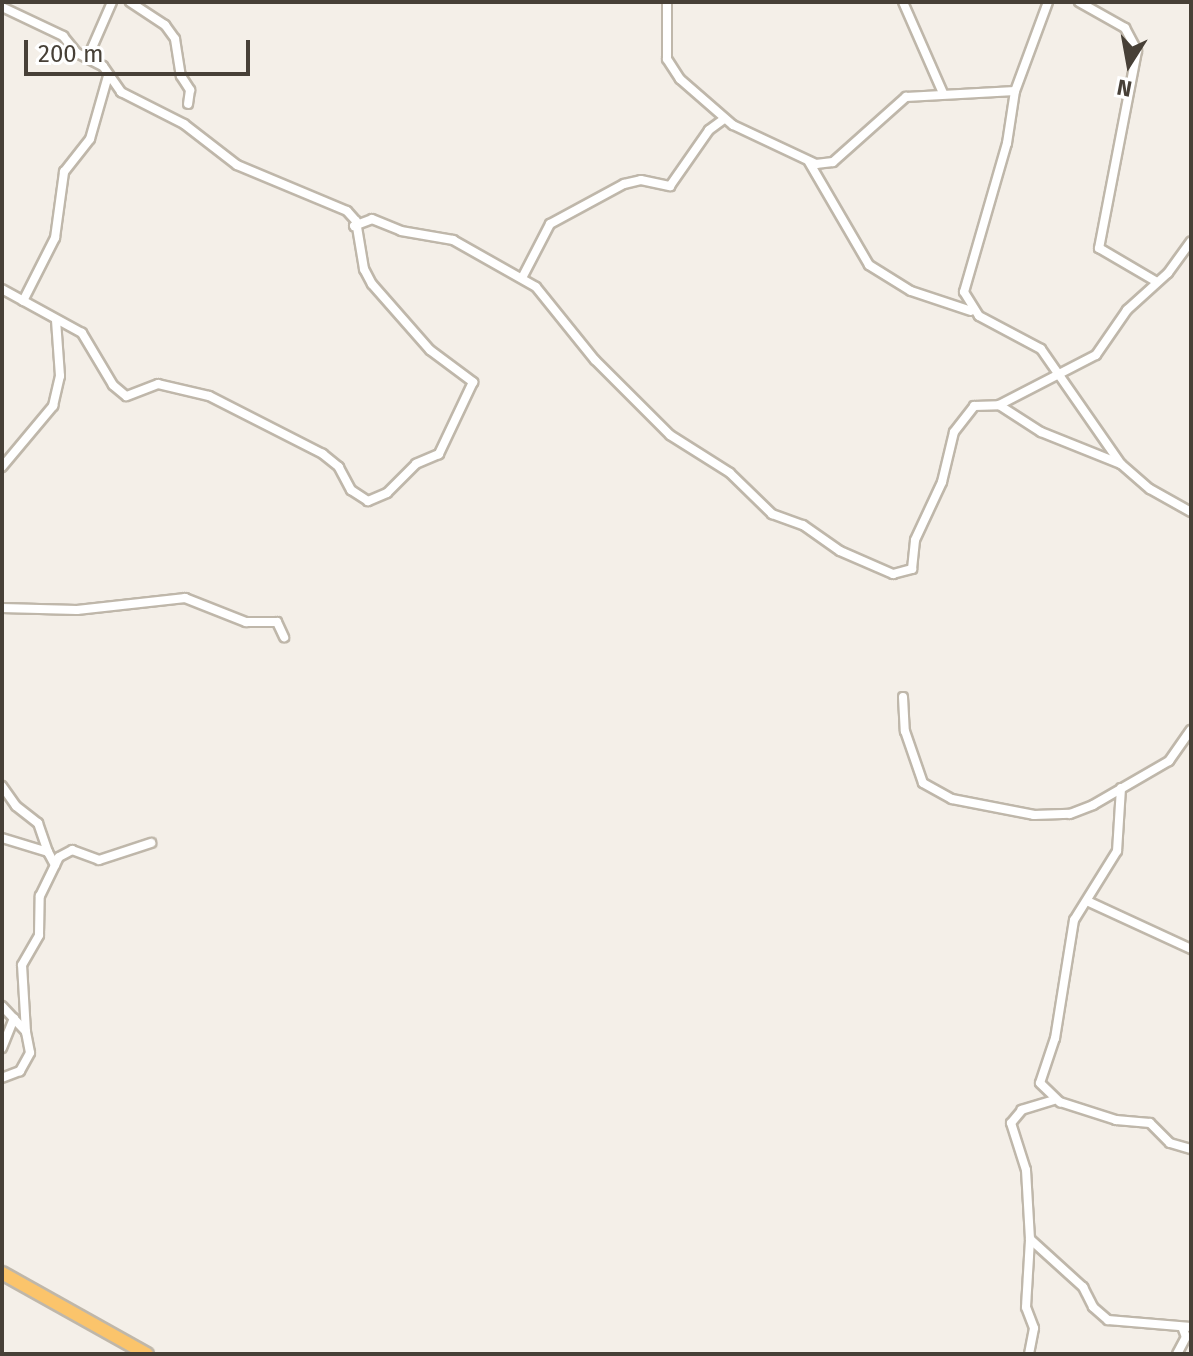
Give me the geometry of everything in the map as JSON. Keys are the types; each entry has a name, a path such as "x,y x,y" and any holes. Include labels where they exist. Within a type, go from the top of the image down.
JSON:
{"highway":[{"path":"2,1273 147,1354"}],"street":[{"path":"88,57 112,2"},
{"path":"130,2 165,25 175,39 181,76 190,90 188,104"},
{"path":"667,2 669,65 724,119 809,162 833,162 906,97 943,93 978,96 1015,91"},
{"path":"903,2 943,93"},
{"path":"971,311 964,282 1007,143 1015,91 1048,2"},
{"path":"1079,2 1125,28 1137,51 1099,248 1157,282"},
{"path":"2,7 55,31 108,75 121,92 184,124 237,165 347,211 356,221 353,226"},
{"path":"23,301 55,238 64,172 90,139 108,75"},
{"path":"522,278 550,224 624,184 641,180 670,186 709,130 724,119"},
{"path":"809,162 869,265 911,291 971,311 1036,344 1079,397 1121,464 1150,489 1191,512"},
{"path":"353,226 372,219 401,231 453,240 522,278 544,295 595,360 670,435 730,473 772,514 803,525 840,551 893,574 912,569 915,540 942,482 957,423 974,406 999,405 1096,355 1127,310 1157,282 1191,241"},
{"path":"2,289 82,333 113,385 126,396 158,384 209,396 323,454 339,467 357,497 375,501 416,464 439,454 473,382 430,350 382,297 364,269 359,233 353,226"},
{"path":"2,467 41,424 55,399 61,341 56,320"},
{"path":"999,405 1041,432 1121,464"},
{"path":"2,608 88,609 185,598 246,622 277,622 284,637"},
{"path":"903,697 905,731 919,779 952,799 1058,816 1081,811 1169,761 1191,730"},
{"path":"2,786 38,823 55,865"},
{"path":"1121,788 1115,857 1074,920 1055,1038 1039,1073 1042,1088 1054,1100 1116,1120 1150,1123 1170,1143 1191,1149"},
{"path":"2,838 48,852"},
{"path":"2,1078 25,1066 30,1053 22,965 39,935 40,896 55,865 66,851 99,860 151,843"},
{"path":"1087,901 1191,949"},
{"path":"2,1006 26,1032"},
{"path":"2,1048 14,1018"},
{"path":"1031,1352 1026,1170 1011,1123 1022,1110 1054,1100"},
{"path":"1030,1239 1083,1287 1093,1307 1108,1320 1187,1328 1177,1354"}]}
